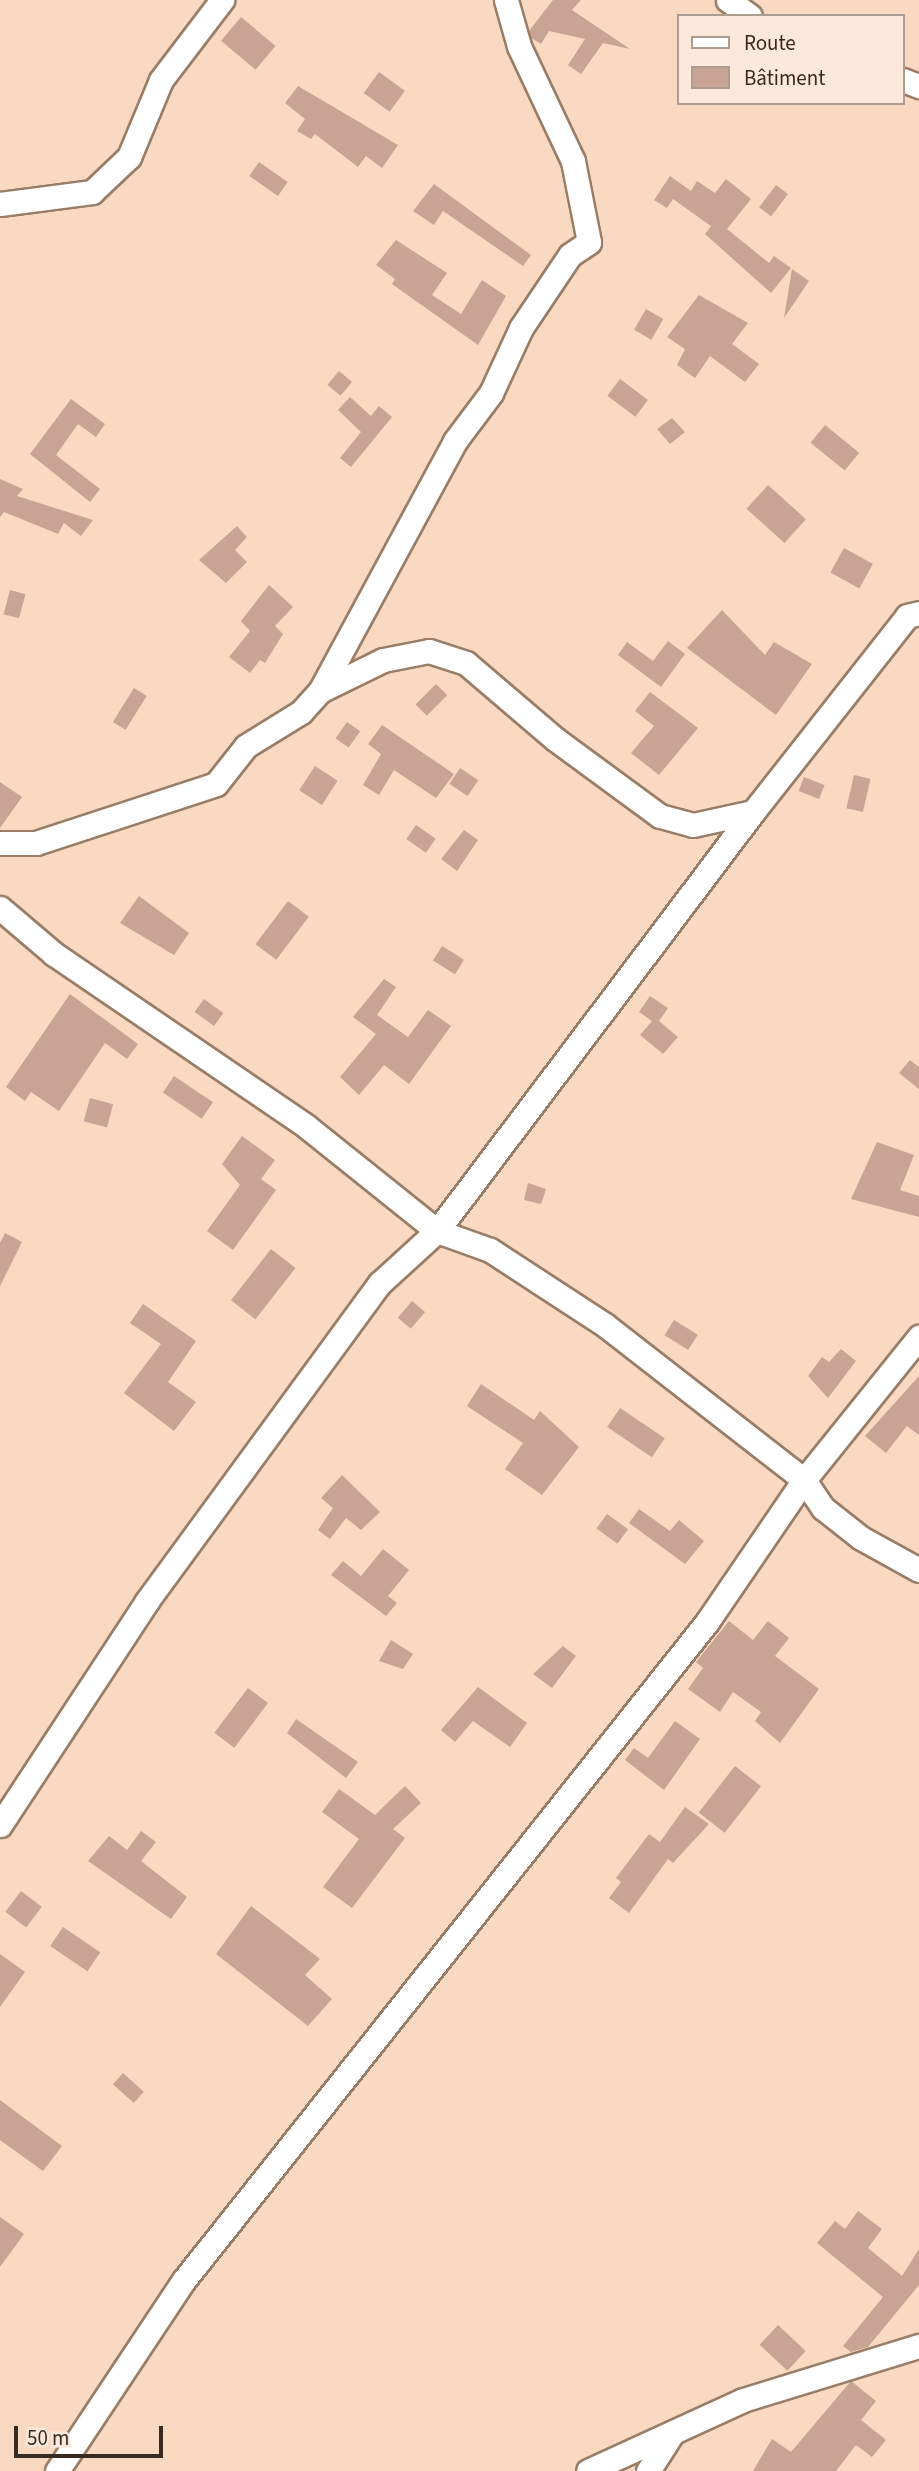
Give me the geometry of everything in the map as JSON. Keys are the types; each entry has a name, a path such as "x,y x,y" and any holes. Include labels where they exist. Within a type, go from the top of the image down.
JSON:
{"street":[{"path":"0,204 92,192 129,158 161,80 222,0"},
{"path":"0,843 36,843 216,784 246,746 301,712 320,691 454,441 491,393 521,328 570,255 589,242 573,161 519,46 506,0"},
{"path":"728,0 747,14"},
{"path":"0,1825 147,1601 380,1283 437,1231 753,812 906,617 919,613"},
{"path":"320,691 383,660 429,651 466,663 555,739 660,816 694,825 753,812"},
{"path":"0,908 54,954 306,1126 437,1231 490,1250 605,1325 804,1480 823,1508 861,1538 919,1570"},
{"path":"57,2471 184,2280 707,1622 804,1480 919,1337"},
{"path":"588,2471 743,2400 919,2346"},
{"path":"648,2471 673,2432"}],"building":[{"path":"553,0 581,0 572,10 630,49 603,43 581,74 568,65 585,39 549,31 541,44 531,38 529,31"},
{"path":"241,17 275,46 256,70 221,41"},
{"path":"379,72 405,91 390,112 364,93"},
{"path":"298,86 398,145 382,168 366,156 358,167 315,134 311,139 297,131 305,119 285,103"},
{"path":"259,162 288,182 278,196 249,176"},
{"path":"670,176 691,191 697,181 715,193 726,179 751,199 727,229 769,263 774,256 791,268 771,293 705,234 711,226 673,199 667,208 654,200"},
{"path":"434,184 531,255 523,266 443,211 434,225 413,211"},
{"path":"776,185 788,194 771,216 759,207"},
{"path":"396,240 447,273 432,295 461,314 482,280 506,296 478,345 392,284 395,279 376,265"},
{"path":"792,269 809,281 784,318"},
{"path":"699,295 748,323 732,344 759,364 745,382 710,356 695,378 677,365 685,349 667,337"},
{"path":"646,309 663,319 651,340 634,330"},
{"path":"339,371 352,382 340,396 327,385"},
{"path":"620,379 648,400 635,417 607,396"},
{"path":"350,397 371,416 379,406 392,417 351,467 340,458 361,432 338,410"},
{"path":"71,399 105,424 96,437 78,424 56,455 100,489 90,502 30,454"},
{"path":"672,418 685,432 670,444 657,429"},
{"path":"825,425 859,453 845,471 811,443"},
{"path":"0,479 23,489 17,496 93,520 81,536 64,523 58,534 4,512 0,517"},
{"path":"768,485 806,519 784,543 747,509"},
{"path":"237,526 247,537 235,550 247,562 226,583 199,560"},
{"path":"844,548 873,564 859,588 830,572"},
{"path":"269,585 293,607 275,626 283,634 265,663 260,660 250,673 229,657 250,631 241,621"},
{"path":"10,590 25,594 19,618 4,614"},
{"path":"722,610 765,655 774,642 812,664 776,715 687,648"},
{"path":"668,641 685,654 661,687 618,655 627,642 653,661"},
{"path":"436,684 447,695 427,716 415,705"},
{"path":"134,688 147,696 126,730 113,722"},
{"path":"650,692 698,728 659,775 631,753 654,726 635,711"},
{"path":"347,722 360,731 349,748 336,738"},
{"path":"382,725 454,774 436,798 394,770 379,795 363,785 381,754 368,744"},
{"path":"315,766 338,781 322,805 299,790"},
{"path":"460,768 478,780 468,796 449,784"},
{"path":"854,775 871,779 863,812 846,808"},
{"path":"804,777 825,785 819,799 799,791"},
{"path":"0,782 22,797 0,828"},
{"path":"416,825 436,839 426,853 406,839"},
{"path":"464,830 478,840 457,871 441,859"},
{"path":"139,896 189,933 174,955 120,923"},
{"path":"288,901 309,917 276,960 256,944"},
{"path":"442,946 464,960 455,974 433,960"},
{"path":"384,979 396,987 377,1015 408,1037 428,1010 451,1026 409,1084 384,1065 359,1095 340,1077 376,1034 353,1017"},
{"path":"70,994 138,1044 127,1059 105,1043 59,1111 31,1092 25,1101 6,1087"},
{"path":"650,996 668,1008 659,1021 678,1037 663,1054 640,1035 652,1021 639,1012"},
{"path":"204,999 223,1013 214,1026 195,1012"},
{"path":"910,1060 919,1067 919,1089 899,1073"},
{"path":"174,1076 213,1102 202,1119 163,1093"},
{"path":"90,1098 113,1104 107,1127 84,1121"},
{"path":"242,1136 275,1160 261,1179 276,1190 233,1250 207,1231 240,1185 222,1164"},
{"path":"877,1142 914,1155 900,1190 919,1196 919,1217 851,1199"},
{"path":"528,1183 546,1189 541,1204 524,1200"},
{"path":"5,1233 22,1242 0,1286 0,1243"},
{"path":"271,1249 295,1268 255,1319 231,1300"},
{"path":"412,1301 425,1312 411,1329 398,1318"},
{"path":"143,1304 196,1341 168,1382 196,1402 174,1431 124,1393 161,1344 130,1323"},
{"path":"674,1320 698,1335 688,1350 664,1335"},
{"path":"841,1349 856,1361 828,1398 808,1376 822,1357 829,1362"},
{"path":"919,1376 919,1435 907,1426 886,1453 865,1436"},
{"path":"481,1384 534,1420 540,1411 579,1447 542,1495 505,1469 523,1443 467,1406"},
{"path":"620,1408 665,1438 652,1457 607,1427"},
{"path":"342,1475 380,1512 361,1530 346,1518 330,1539 318,1530 333,1508 321,1498"},
{"path":"639,1509 670,1531 679,1520 704,1541 685,1564 629,1523"},
{"path":"607,1514 628,1529 617,1544 596,1529"},
{"path":"383,1549 409,1570 388,1596 397,1603 386,1616 331,1575 343,1561 361,1576"},
{"path":"729,1621 753,1640 768,1621 789,1638 775,1656 819,1689 780,1743 755,1721 761,1712 733,1692 720,1712 688,1689 703,1668 696,1662"},
{"path":"391,1640 413,1654 403,1669 379,1661"},
{"path":"563,1646 576,1656 552,1688 533,1674"},
{"path":"478,1687 527,1723 510,1747 473,1721 455,1742 441,1730"},
{"path":"248,1688 268,1703 234,1748 214,1733"},
{"path":"296,1719 358,1762 346,1778 287,1733"},
{"path":"675,1721 700,1739 664,1790 625,1760 634,1748 648,1758"},
{"path":"735,1766 761,1786 725,1833 699,1812"},
{"path":"405,1786 421,1803 393,1829 405,1838 352,1908 323,1887 359,1839 322,1812 339,1789 375,1815"},
{"path":"685,1807 709,1824 673,1863 668,1859 629,1913 609,1898 621,1882 616,1878 649,1834 660,1842"},
{"path":"141,1831 156,1842 141,1861 187,1897 171,1919 88,1861 109,1836 127,1850"},
{"path":"21,1891 42,1907 26,1927 5,1912"},
{"path":"251,1906 320,1959 305,1975 332,1999 308,2026 216,1954"},
{"path":"63,1927 100,1952 87,1971 50,1946"},
{"path":"0,1954 25,1972 0,2007"},
{"path":"123,2073 144,2092 134,2103 113,2084"},
{"path":"0,2100 62,2146 43,2171 0,2140"},
{"path":"858,2211 882,2229 868,2248 902,2276 919,2249 919,2285 868,2347 851,2352 843,2346 883,2297 817,2243 835,2221 845,2229"},
{"path":"0,2217 24,2234 0,2267"},
{"path":"778,2325 806,2351 787,2371 760,2345"},
{"path":"851,2381 876,2401 861,2420 886,2440 872,2457 856,2445 836,2471 753,2471 772,2439 791,2452"}]}
